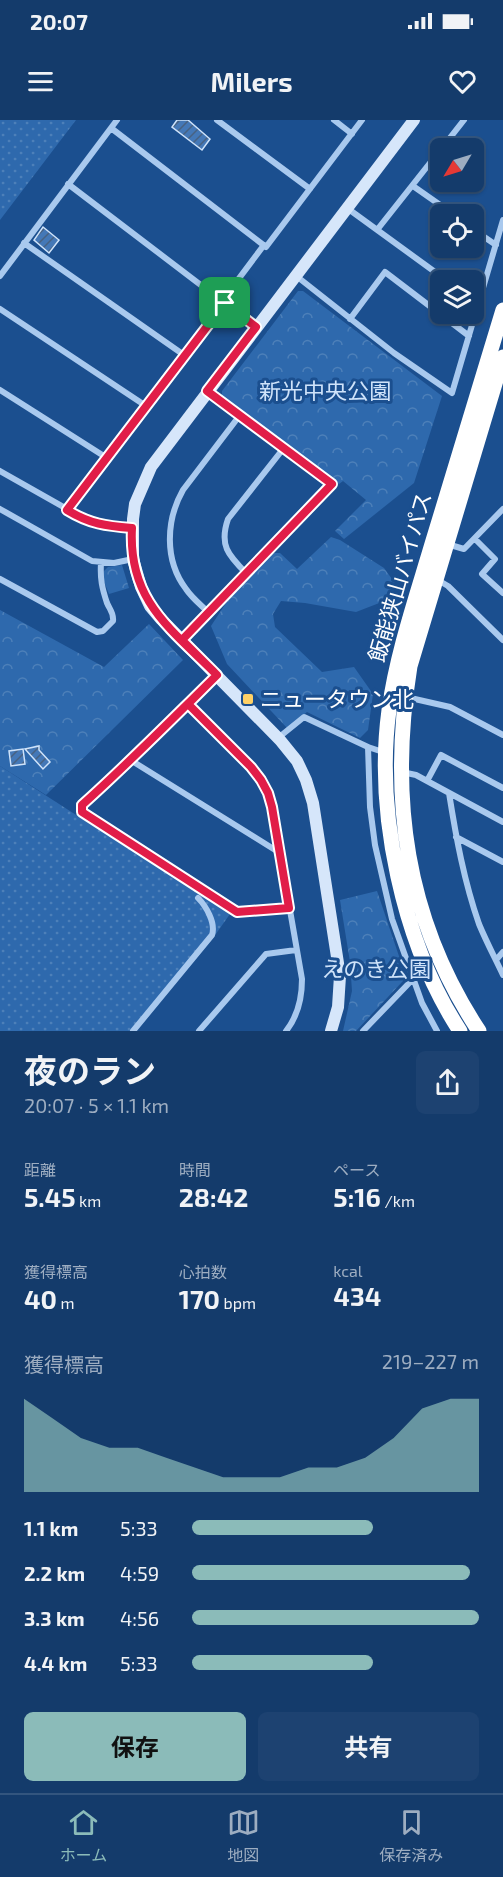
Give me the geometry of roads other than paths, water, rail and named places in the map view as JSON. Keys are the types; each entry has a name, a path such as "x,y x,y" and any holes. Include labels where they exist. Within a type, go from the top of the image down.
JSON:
{"highway":[{"name":"飯能狭山バイパス","path":"460,1031 431,979 419,951 401,892 389,813 386,753 389,710 396,669 503,310"},
{"name":"飯能狭山バイパス","path":"479,1031 445,974 433,946 415,889 403,811 400,751 410,666 503,357"}],"street":[{"path":"0,276 117,120"},
{"path":"218,120 310,189"},
{"path":"334,120 352,134"},
{"path":"111,128 266,247 363,120"},
{"path":"331,1031 338,1007 340,976 313,803 306,780 297,761 278,738 150,606 141,587 133,559 132,528 135,504 151,467 414,120"},
{"path":"450,138 464,120"},
{"path":"377,230 430,164"},
{"path":"68,184 256,327"},
{"path":"413,186 439,204"},
{"path":"347,208 432,270"},
{"path":"484,280 503,220"},
{"path":"484,237 496,245"},
{"path":"24,243 184,355"},
{"path":"67,510 264,245"},
{"path":"350,319 385,273 469,336"},
{"path":"295,275 394,354 452,393 472,324"},
{"path":"0,309 146,406"},
{"path":"0,390 107,458"},
{"path":"182,640 332,484 207,391"},
{"path":"209,613 186,589 178,576 169,540 172,516 183,490 240,415"},
{"path":"246,573 229,555 225,545 225,528 228,519 283,449"},
{"path":"0,471 81,519 97,524 132,528"},
{"path":"0,508 84,558 101,563 133,559"},
{"path":"446,544 465,549 503,509"},
{"path":"475,539 495,559 482,574 503,593"},
{"path":"0,579 97,632 102,631 113,621 114,614 108,607 100,580 101,563"},
{"path":"436,578 448,586 503,640"},
{"path":"217,675 132,761 82,805 82,812 237,912 289,908"},
{"path":"405,697 450,707 503,735"},
{"path":"188,704 251,767 268,793 302,979 302,990 295,1016 286,1031"},
{"path":"278,738 304,717 386,753"},
{"path":"368,747 370,807 375,845 392,919 422,1003 435,1030"},
{"path":"427,781 441,755 503,788"},
{"path":"132,761 280,854"},
{"path":"401,772 416,775 503,822"},
{"path":"449,793 456,837 472,901 480,926 503,975"},
{"path":"456,837 503,862"},
{"path":"133,1031 212,935 213,924 198,898"},
{"path":"199,1031 266,954 296,950"},
{"path":"496,960 503,952"},
{"path":"363,1031 413,979"}],"place":[{"name":"ニュータウン北","path":"248,699"}],"park label":[{"name":"新光中央公園","path":"325,391"},
{"name":"えのき公園","path":"376,969"}]}
